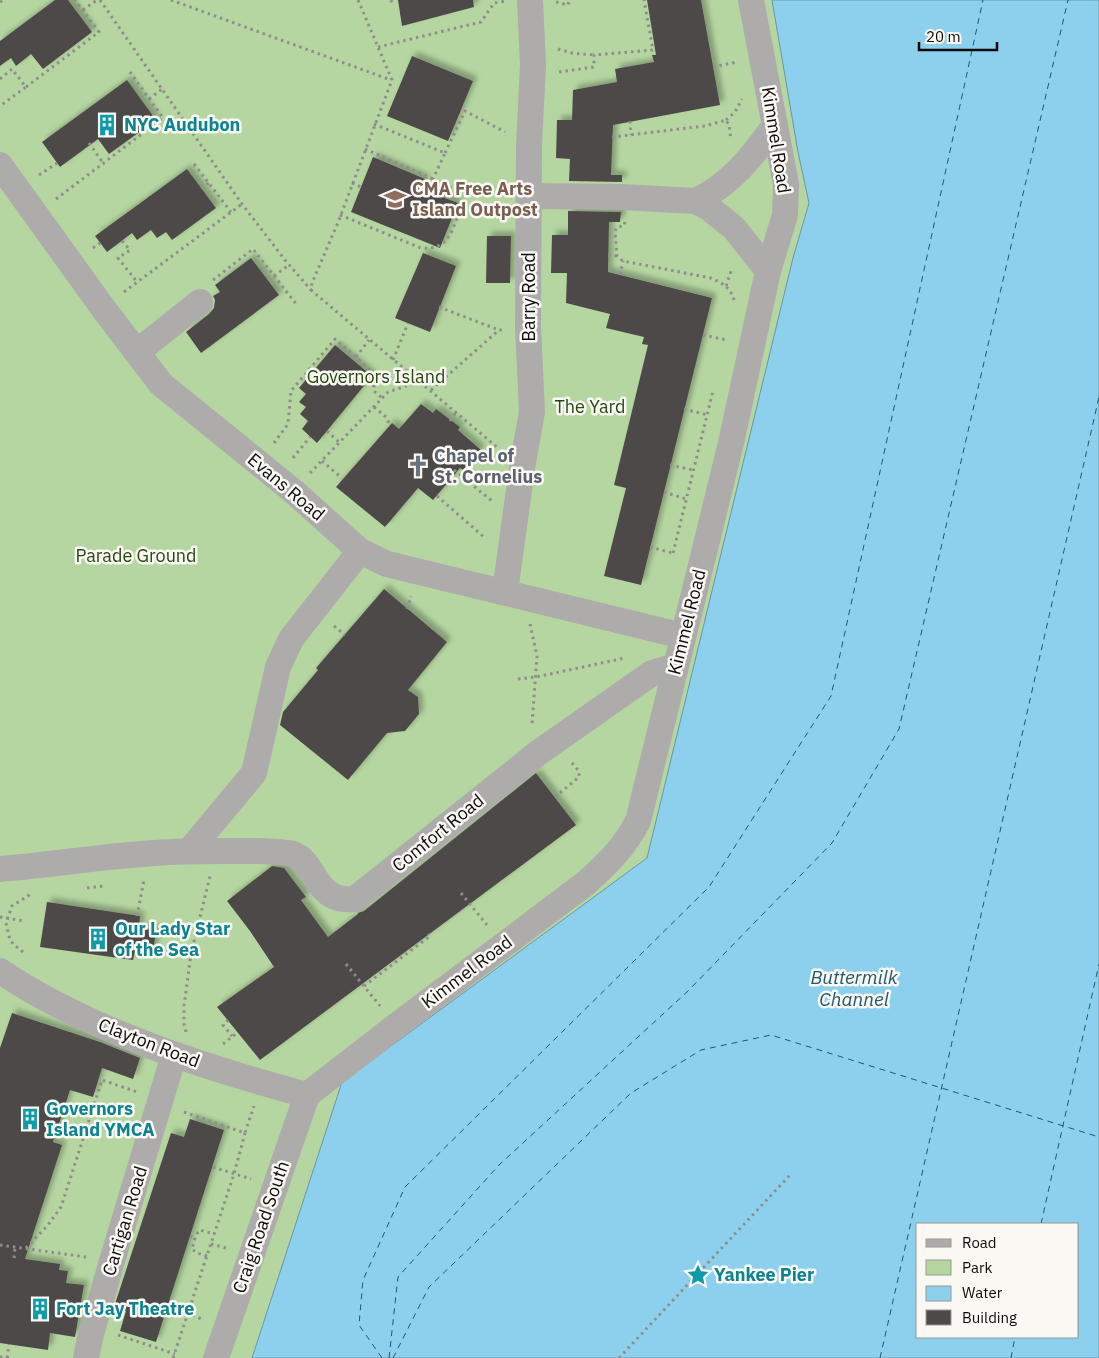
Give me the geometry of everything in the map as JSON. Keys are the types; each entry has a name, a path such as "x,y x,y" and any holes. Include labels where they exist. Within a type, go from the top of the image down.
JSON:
{"street":[{"name":"Kimmel Road","path":"307,1096 396,1026 586,883 611,861 628,841 638,821 731,443 768,271 785,216 787,198 775,125 750,0"},
{"name":"Barry Road","path":"517,595 509,559 532,412 528,327 529,144 533,75 532,39 542,1"},
{"path":"696,201 713,192 735,174 756,152 775,125"},
{"name":"Evans Road","path":"0,164 103,308 161,384 292,491 360,551 387,564 684,636"},
{"path":"529,196 696,201 709,208 734,228 768,271"},
{"path":"137,352 200,302"},
{"path":"201,851 254,773 278,667 291,639 360,551"},
{"name":"Comfort Road","path":"0,869 153,853 274,851 292,853 302,859 330,895 342,900 355,899 546,747 652,673 676,666"},
{"name":"Clayton Road","path":"10,978 85,1018 185,1059 307,1096"},
{"name":"Cartigan Road","path":"86,1358 112,1260 160,1102 185,1059"},
{"name":"Craig Road South","path":"216,1358 307,1096"}],"path":[{"path":"0,106 99,32 75,0"},
{"path":"83,10 98,0 242,204 289,265 312,290 522,468"},
{"path":"171,0 392,80"},
{"path":"312,290 312,283 392,80 358,0"},
{"path":"378,47 481,22 494,3 508,0"},
{"path":"542,1 568,5 569,0"},
{"path":"532,39 544,45 572,53 594,55 653,50 644,0"},
{"path":"533,75 594,67 594,55"},
{"path":"713,67 720,66"},
{"path":"0,78 12,69 26,87"},
{"path":"36,214 163,118 130,72"},
{"path":"149,99 162,89"},
{"path":"433,179 465,111 529,144"},
{"path":"612,137 705,126 726,120 729,124 735,174"},
{"path":"630,121 631,135"},
{"path":"374,124 445,153"},
{"path":"89,143 103,163"},
{"path":"340,215 421,248 431,250 440,247 448,239 462,204 463,199 458,191 365,149"},
{"path":"194,164 231,212"},
{"path":"201,188 209,183"},
{"path":"352,183 361,186"},
{"path":"617,256 615,231 617,227 624,226 635,198"},
{"path":"103,308 242,204"},
{"path":"462,204 529,231"},
{"path":"122,240 130,250 118,258 137,282"},
{"path":"608,255 617,256 623,261 710,278 728,288 735,303"},
{"path":"620,275 623,261"},
{"path":"274,276 289,265"},
{"path":"439,307 499,330 528,327"},
{"path":"393,360 408,323"},
{"path":"431,390 499,330"},
{"path":"726,340 728,332"},
{"path":"258,463 288,424 292,390 335,339 374,372 374,391 382,398"},
{"path":"356,357 369,340"},
{"path":"292,491 388,392 419,382"},
{"path":"672,553 714,386"},
{"path":"374,407 386,417 390,425"},
{"path":"450,421 456,412"},
{"path":"327,430 339,442"},
{"path":"322,461 342,478"},
{"path":"670,465 693,470"},
{"path":"454,470 514,520"},
{"path":"664,492 686,499"},
{"path":"436,496 509,559"},
{"path":"517,595 526,611 536,645 532,744 546,747 577,769 579,774 579,777 555,797"},
{"path":"518,679 626,658"},
{"path":"185,1059 184,1006 191,954 212,867 201,851"},
{"path":"137,916 144,881 153,853"},
{"path":"135,882 150,882"},
{"path":"81,889 108,886"},
{"path":"460,892 503,945"},
{"path":"10,978 30,957 13,944 6,923 7,918 12,906 31,894"},
{"path":"0,917 24,920"},
{"path":"364,986 430,936 428,934"},
{"path":"346,964 396,1026"},
{"path":"228,1020 223,1025 232,1036"},
{"path":"26,1248 48,1225 60,1207 102,1080 245,1133"},
{"path":"173,1358 262,1083"},
{"path":"213,1167 251,1179"},
{"path":"619,1358 790,1176"},
{"path":"207,1256 197,1253 192,1249 197,1232 202,1230 214,1234"},
{"path":"190,1236 196,1238"},
{"path":"211,1244 228,1249"},
{"path":"0,1245 112,1260"},
{"path":"14,1258 15,1248"},
{"path":"168,1306 205,1320"},
{"path":"0,1356 9,1358 9,1344"}],"green space":[{"name":"Governors Island","path":"0,0 772,0 798,152 809,202 793,258 647,858 342,1082 252,1358 0,1358"}],"water":[{"name":"Buttermilk Channel","path":"772,0 1099,0 1099,1358 252,1358 342,1082 647,858 793,258 809,203 798,152"}],"building":[{"path":"55,0 68,0 92,32 43,69 31,54 16,66 11,58 0,66 0,41"},
{"path":"398,0 473,0 474,7 402,26"},
{"path":"647,0 701,0 720,105 613,125 611,175 622,175 622,182 569,181 570,159 556,158 557,120 572,120 573,90 617,82 615,69 654,62 652,55 656,55"},
{"path":"412,56 473,81 448,141 387,116"},
{"name":"NYC Audubon","path":"127,80 156,120 109,154 98,139 60,167 42,142"},
{"path":"373,157 425,179 421,189 458,203 440,248 351,212"},
{"path":"187,169 216,208 172,240 166,232 157,238 151,230 137,240 132,233 107,252 95,236"},
{"path":"568,211 621,212 620,222 609,222 608,272 712,298 641,585 604,576 626,488 614,485 648,345 642,344 644,337 606,328 610,314 566,303 567,273 551,273 552,235 568,235"},
{"path":"487,236 511,236 510,283 486,283"},
{"path":"423,253 456,266 430,332 395,318"},
{"path":"251,258 279,295 201,353 186,332 214,308 215,300 213,296 220,292 215,285"},
{"path":"335,345 372,376 317,443 302,429 308,421 300,414 306,407 299,402 306,394 299,388"},
{"name":"Chapel of St. Cornelius","path":"421,404 433,413 436,409 460,427 458,430 481,450 463,470 460,468 433,500 418,488 385,527 336,487 392,423 399,429"},
{"path":"384,589 447,642 408,690 418,697 419,714 405,731 387,733 348,780 280,725 283,712 318,670 316,668"},
{"path":"536,773 576,825 260,1060 217,1007 274,967 227,901 272,866 284,868 306,897 301,900 328,937 358,913 364,911"},
{"name":"Our Lady Star of the Sea","path":"47,902 140,916 139,928 156,931 153,952 135,949 133,960 40,947"},
{"name":"Governors Island YMCA","path":"12,1013 100,1042 140,1058 133,1079 102,1068 93,1097 70,1090 53,1142 62,1145 25,1259 60,1264 59,1270 68,1271 66,1283 84,1285 75,1337 50,1333 48,1350 0,1343 0,1048"},
{"path":"190,1119 224,1130 156,1342 120,1331 126,1311 114,1307 171,1133 184,1137"}],"ferry route":[{"path":"382,1358 359,1325 363,1280 405,1187 709,887 831,696 983,0"},
{"path":"389,1358 398,1277 499,1165 688,991 832,843 899,729 1068,0"},
{"path":"880,1358 1099,397"},
{"path":"1041,1223 1099,964"},
{"path":"393,1358 429,1287 631,1093 701,1050 771,1035 1099,1137"},
{"path":"1011,1358 1015,1338"}],"place":[{"name":"NYC Audubon","path":"107,125"},
{"name":"CMA Free Arts Island Outpost","path":"395,199"},
{"name":"Chapel of St. Cornelius","path":"418,466"},
{"name":"Our Lady Star of the Sea","path":"98,939"},
{"name":"Governors Island YMCA","path":"30,1119"},
{"name":"Yankee Pier","path":"698,1275"},
{"name":"Fort Jay Theatre","path":"40,1309"}],"park label":[{"name":"The Yard","path":"590,407"},
{"name":"Parade Ground","path":"136,556"}]}
